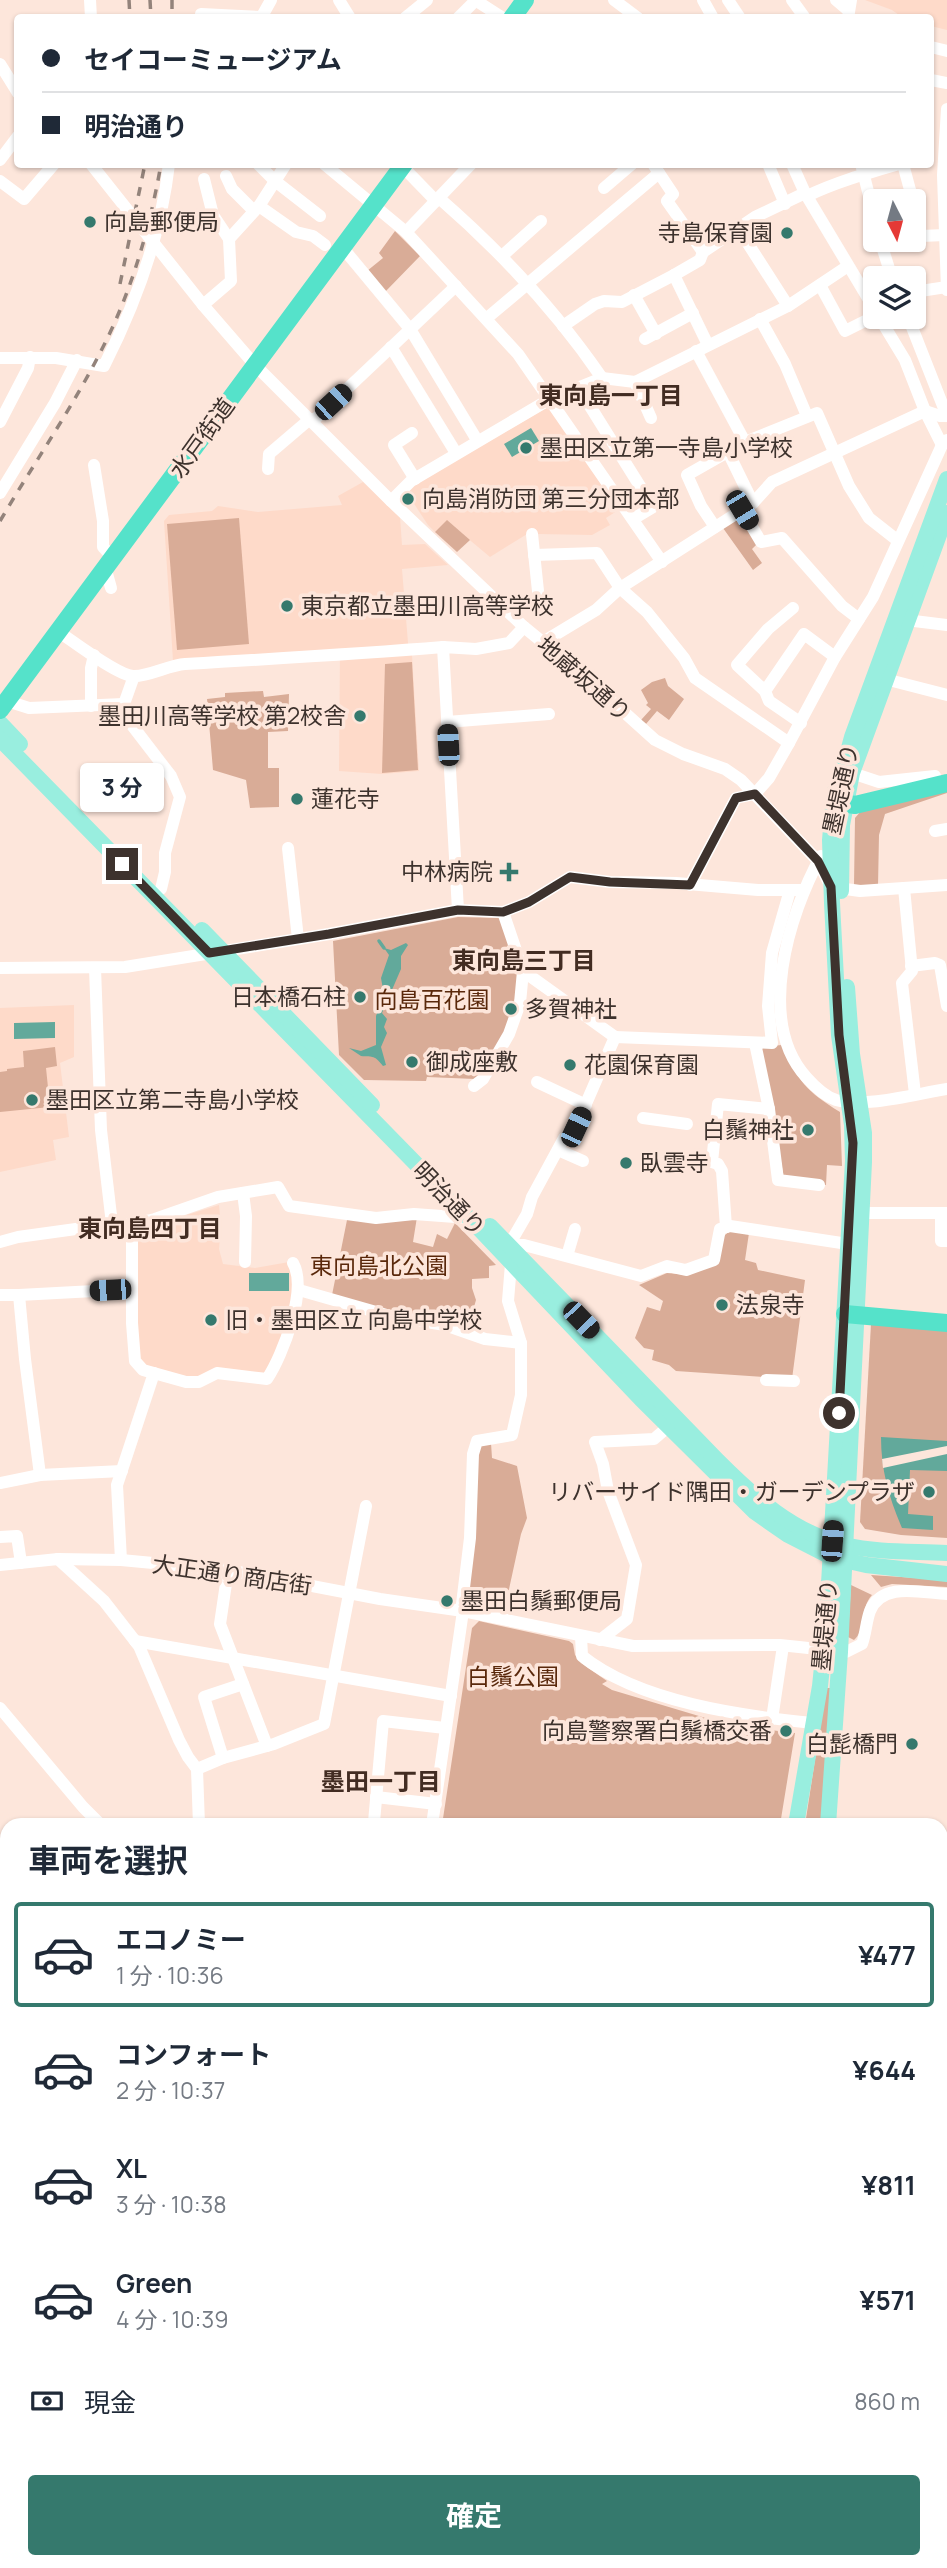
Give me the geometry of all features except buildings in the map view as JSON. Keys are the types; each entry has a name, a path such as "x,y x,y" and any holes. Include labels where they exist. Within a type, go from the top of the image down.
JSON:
{"highway":[{"name":"水戸街道","path":"3,706 256,365 334,246 374,205 400,168"},
{"path":"841,798 866,803 941,779"},
{"path":"851,1315 947,1323"}],"main road":[{"name":"墨堤通り","path":"828,1818 832,1651 851,1315 862,1213 864,1133 839,1035 836,888 830,840 852,737 947,479"},
{"name":"墨堤通り","path":"836,888 842,836 841,798 947,513"},
{"name":"明治通り","path":"0,723 161,889 216,952 511,1264 755,1512 788,1535 838,1551 947,1574"},
{"name":"明治通り","path":"0,738 509,1245 749,1492 777,1514 838,1551 947,1553"},
{"name":"墨堤通り","path":"851,1315 848,1244 854,1102"},
{"name":"墨堤通り","path":"797,1818 813,1723 832,1651"}],"street":[{"path":"410,14 427,0"},
{"path":"462,14 475,0 497,14"},
{"path":"614,0 627,4"},
{"path":"836,0 850,12"},
{"path":"0,64 14,87"},
{"path":"926,291 947,289 941,169 947,109"},
{"path":"0,160 14,141"},
{"path":"0,181 24,199 51,168"},
{"name":"地蔵坂通り","path":"95,168 202,305 256,365 391,501 524,627 655,740 683,754 725,769 755,794 818,861 836,888"},
{"path":"0,359 77,360 104,366 136,296 153,242 168,168"},
{"path":"262,168 320,216"},
{"path":"229,239 257,209 283,168"},
{"path":"329,168 406,232 518,354 662,562"},
{"path":"405,168 502,256 563,326 602,378"},
{"path":"406,232 467,168"},
{"path":"604,188 627,168"},
{"path":"770,168 785,204"},
{"path":"794,168 806,195 863,292"},
{"path":"902,168 909,189"},
{"path":"486,318 528,284 656,169 673,194 667,201 703,252"},
{"path":"563,326 595,304 604,301 622,302 674,275 700,260 703,252 755,217 863,170 868,189"},
{"path":"226,176 232,189 257,209 296,232 313,236 334,246 410,328 477,440"},
{"path":"202,305 231,281 229,239 213,215 204,179"},
{"path":"502,256 541,221"},
{"path":"738,228 788,306"},
{"path":"926,236 945,235"},
{"path":"391,501 415,479 550,399 602,378 635,382 788,306 848,266"},
{"path":"674,275 692,313 702,348 745,442"},
{"path":"820,285 845,331 863,320"},
{"path":"268,469 269,454 312,420 456,286"},
{"path":"634,295 651,336 692,313"},
{"path":"760,319 785,364 807,416"},
{"path":"690,885 736,798 755,794 769,778 801,723 835,657 873,597 944,442 925,411 905,360 886,329"},
{"path":"543,642 596,610 620,589 747,506 772,482 925,411 947,416 913,329"},
{"path":"391,347 456,453"},
{"path":"0,422 28,368 30,358"},
{"path":"0,493 55,403 77,360"},
{"path":"635,382 651,418"},
{"path":"578,387 653,507 633,519"},
{"path":"715,527 701,506 687,475 745,442 817,413 849,486 869,518 897,540"},
{"path":"412,433 394,445 415,479"},
{"path":"728,452 761,542 782,537 842,606 859,618"},
{"path":"94,466 103,521 103,547 110,564 111,588"},
{"path":"532,534 538,591"},
{"path":"534,555 597,553 620,589 647,612 684,658 695,678 789,743"},
{"path":"793,608 768,629 737,665 765,691 769,701 801,723"},
{"path":"906,621 947,625"},
{"path":"59,632 109,665 134,676 176,665 338,656 401,649 477,649 509,643 524,627"},
{"path":"765,691 804,634 835,657"},
{"path":"443,647 458,910"},
{"path":"91,706 91,668 94,655"},
{"path":"134,676 124,704 128,720 171,776 180,797 165,853 161,889"},
{"path":"885,679 947,695"},
{"path":"3,706 29,708 124,704"},
{"path":"447,722 549,713"},
{"path":"852,773 880,782 941,779"},
{"path":"830,840 804,890 785,952 780,997 785,1042 803,1073 827,1096 854,1102 947,1089"},
{"path":"288,848 298,939"},
{"path":"0,968 125,967 458,910 503,912 529,902 570,877 610,882 804,890"},
{"path":"836,888 947,885"},
{"path":"904,888 912,971 902,983 915,1094"},
{"path":"523,971 615,1037 772,1043 768,1006 772,953 790,890"},
{"path":"474,1086 483,1079 509,1034 520,1003 523,971 503,912"},
{"path":"911,966 935,963 940,965 947,1006"},
{"path":"95,968 101,1130 113,1224"},
{"path":"509,1245 558,1150 565,1138 571,1138 615,1037"},
{"path":"755,1044 769,1109 778,1180 819,1185"},
{"path":"537,1082 586,1105"},
{"path":"726,1227 722,1171 718,1164 712,1162 718,1104 769,1109"},
{"path":"643,1118 687,1124"},
{"path":"558,1150 583,1161"},
{"path":"0,1242 18,1237 113,1224 132,1224 218,1198 278,1187 289,1206 346,1216 376,1219 414,1214 469,1218"},
{"path":"243,1193 246,1216 245,1262"},
{"path":"862,1213 944,1213 941,1241 947,1241"},
{"path":"132,1224 135,1361 143,1370 186,1382 199,1382 217,1373 267,1379 282,1351 299,1290 298,1271 293,1264"},
{"path":"509,1245 524,1245 641,1276 667,1266 686,1269 713,1260 720,1230 730,1226 848,1244"},
{"path":"567,1256 575,1229"},
{"path":"433,1818 463,1611 474,1454 477,1441 512,1434 521,1395 521,1343 508,1301 511,1264"},
{"path":"0,1295 132,1290"},
{"path":"299,1290 390,1316 445,1325 485,1339 521,1343"},
{"path":"19,1294 40,1475"},
{"path":"121,1560 117,1485 154,1373"},
{"path":"766,1380 794,1381"},
{"path":"600,1640 627,1619 636,1565 608,1491 595,1442 628,1438 654,1439 669,1426"},
{"path":"0,1483 40,1475 122,1471"},
{"path":"197,1769 324,1724 366,1506"},
{"path":"0,1537 17,1536 21,1563"},
{"path":"58,1559 104,1601 135,1641 179,1740 197,1769 199,1818"},
{"name":"大正通り商店街","path":"0,1566 58,1559 121,1560 228,1570 348,1594 463,1611 600,1640 654,1647 783,1646 832,1651"},
{"path":"228,1570 220,1624 267,1746"},
{"path":"832,1651 853,1650 862,1644 871,1608 888,1592 947,1594"},
{"path":"580,1636 582,1657 614,1679 702,1706 772,1719 813,1723"},
{"path":"135,1641 450,1696"},
{"path":"772,1719 783,1646"},
{"path":"223,1758 204,1697 243,1684"},
{"path":"0,1708 94,1818"},
{"path":"374,1818 383,1721 445,1728"},
{"path":"376,1797 436,1804"}],"shaded area":[{"path":"865,0 947,0 947,30 934,27 934,14 898,14"},
{"name":"墨田区立第一寺島小学校","path":"550,406 620,509 606,518 610,525 592,535 537,534 532,531 490,557 447,521 435,532 405,490"},
{"name":"東京都立墨田川高等学校","path":"363,482 400,517 402,545 425,544 448,565 402,569 409,655 412,655 419,771 382,774 339,771 340,650 173,661 164,521 169,515 212,511 218,506 258,512 342,505 338,496"},
{"name":"墨田区立第二寺島小学校","path":"74,1005 74,1057 60,1063 69,1137 53,1140 56,1160 0,1172 0,1008"},
{"name":"旧・墨田区立 向島中学校","path":"219,1205 219,1249 223,1264 255,1268 289,1262 295,1290 278,1350 266,1374 181,1377 150,1369 139,1361 134,1237 144,1225 161,1223"}],"green space":[{"path":"395,231 420,256 385,292 367,271 383,258 379,253"},
{"path":"741,516 758,543 752,549 762,563 753,570 723,528"},
{"path":"239,518 249,644 177,650 167,524"},
{"path":"447,520 470,540 457,552 435,532"},
{"path":"412,662 418,770 382,773 385,664"},
{"path":"665,678 668,686 684,699 669,720 657,711 646,724 641,720 651,709 646,705 648,703 641,690 652,682"},
{"path":"263,691 264,697 289,694 288,731 268,732 268,768 279,768 279,807 250,808 246,780 213,770 207,699 225,697 225,693"},
{"path":"947,788 947,793 885,814 879,835 878,886 854,885 855,818 861,811"},
{"name":"向島百花園","path":"458,917 500,918 520,977 507,1033 481,1076 475,1079 427,1077 426,1081 364,1080 339,1055 333,941"},
{"name":"白鬚神社","path":"782,1045 804,1084 840,1112 842,1166 827,1165 826,1185 784,1178 760,1047"},
{"path":"55,1047 57,1066 46,1068 50,1107 0,1112 0,1072 24,1067 23,1051"},
{"name":"東向島北公園","path":"417,1217 413,1242 433,1247 437,1234 447,1239 455,1223 496,1265 489,1266 489,1278 472,1279 476,1300 467,1331 332,1295 347,1220"},
{"path":"732,1229 749,1233 745,1260 756,1263 758,1270 805,1280 792,1379 676,1371 669,1365 652,1360 654,1350 644,1348 635,1338 647,1307 660,1311 663,1301 639,1285 667,1273 689,1275 700,1269"},
{"path":"871,1324 947,1331 947,1538 865,1529 860,1522"},
{"path":"491,1443 492,1458 517,1466 527,1518 504,1612 467,1606 477,1451 482,1445"},
{"path":"871,1575 947,1580 947,1587 892,1584 881,1587"},
{"path":"851,1585 872,1595 868,1600 858,1636 854,1640 848,1637"},
{"name":"白鬚公園","path":"479,1621 569,1641 581,1663 607,1681 602,1684 612,1690 729,1725 795,1733 781,1818 443,1818 472,1628"},
{"path":"826,1688 831,1688 822,1818 806,1818"}],"water":[{"path":"531,428 539,441 512,457 504,444"},
{"path":"406,943 408,945 401,956 401,969 382,1013 387,1019 384,1027 387,1033 381,1047 386,1065 383,1066 375,1058 361,1056 349,1048 361,1051 376,1045 376,1016 384,995 381,978 389,955 384,948 391,950"},
{"path":"55,1022 55,1038 14,1039 14,1023"},
{"path":"249,1273 289,1273 289,1291 249,1291"},
{"path":"881,1437 947,1441 947,1471 910,1470 908,1514 933,1516 933,1530 902,1528 887,1484"}],"pier":[{"path":"947,1446 947,1454 883,1468 882,1459"}],"waterway":[{"path":"379,941 384,948"}],"railway":[{"path":"129,0 130,14"},
{"path":"150,0 151,14"},
{"path":"172,0 172,14"},
{"path":"120,284 144,168"},
{"path":"0,521 79,391 123,303 139,258 160,168"}],"place":[{"name":"向島郵便局","path":"90,222"},
{"name":"寺島保育園","path":"787,233"},
{"name":"墨田区立第一寺島小学校","path":"526,448"},
{"name":"向島消防団 第三分団本部","path":"408,499"},
{"name":"東京都立墨田川高等学校","path":"287,606"},
{"name":"墨田川高等学校 第2校舎","path":"360,716"},
{"name":"蓮花寺","path":"297,799"},
{"name":"中林病院","path":"509,872"},
{"name":"日本橋石柱","path":"360,997"},
{"name":"多賀神社","path":"511,1009"},
{"name":"御成座敷","path":"412,1062"},
{"name":"花園保育園","path":"570,1065"},
{"name":"墨田区立第二寺島小学校","path":"32,1100"},
{"name":"白鬚神社","path":"808,1130"},
{"name":"臥雲寺","path":"626,1163"},
{"name":"法泉寺","path":"722,1305"},
{"name":"旧・墨田区立 向島中学校","path":"211,1320"},
{"name":"リバーサイド隅田・ガーデンプラザ","path":"929,1492"},
{"name":"墨田白鬚郵便局","path":"447,1601"},
{"name":"向島警察署白鬚橋交番","path":"786,1731"},
{"name":"白髭橋門","path":"912,1744"}],"district":[{"name":"東向島一丁目","path":"611,396"},
{"name":"東向島三丁目","path":"524,961"},
{"name":"東向島四丁目","path":"150,1229"},
{"name":"墨田一丁目","path":"381,1782"}],"route":[{"path":"122,864 209,953 458,910 503,912 529,902 570,877 610,882 690,885 736,798 755,794 818,861 831,887 839,1035 853,1143 839,1413"}]}
